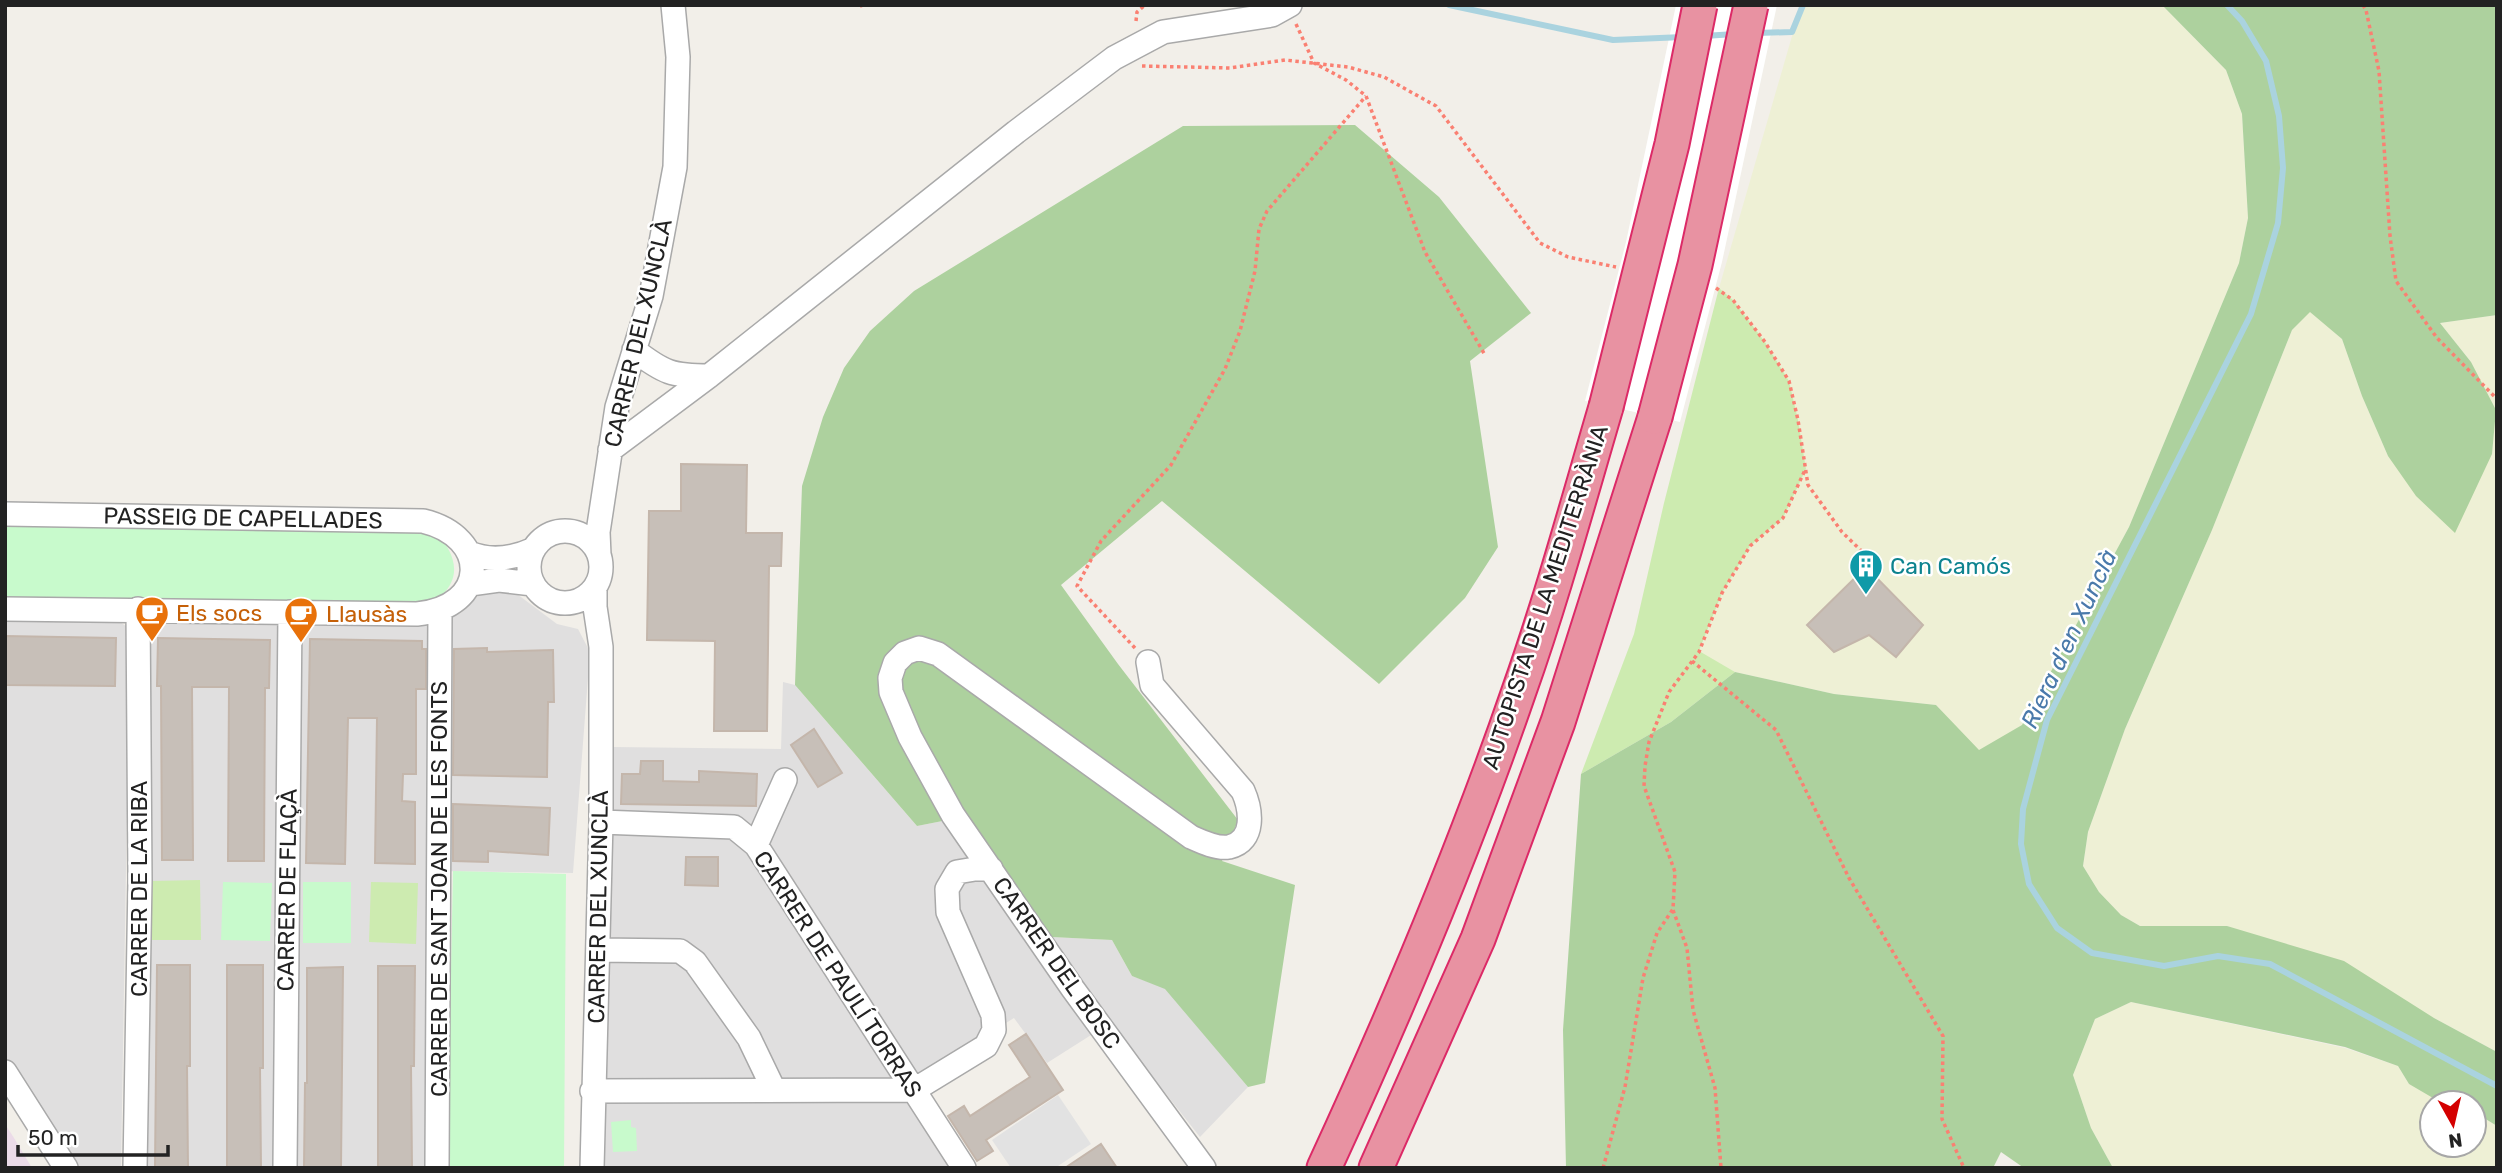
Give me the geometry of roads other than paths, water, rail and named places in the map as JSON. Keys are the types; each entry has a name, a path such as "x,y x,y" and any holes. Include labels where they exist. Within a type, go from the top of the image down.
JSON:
{"highway":[{"name":"AUTOPISTA DE LA MEDITERRÀNIA","path":"1324,1168 1385,1034 1469,828 1545,614 1606,407 1672,144 1700,5"},
{"name":"AUTOPISTA DE LA MEDITERRÀNIA","path":"1376,1168 1487,915 1558,722 1655,417 1695,265 1751,5"}],"street":[{"name":"CARRER DEL XUNCLÀ","path":"599,555 598,532 617,407 651,296 675,167 678,57 673,5"},
{"path":"610,450 709,376 1016,132 1114,58 1163,32 1292,11"},
{"path":"634,350 655,366 676,376 709,376"},
{"path":"469,553 479,557 516,557 580,520 604,494"},
{"name":"PASSEIG DE CAPELLADES","path":"5,514 423,521 451,532 469,553"},
{"path":"559,603 576,602 590,594 600,578 599,555 594,545 585,537 563,531"},
{"path":"534,549 530,560 533,584 544,596 559,603 584,622 601,647"},
{"path":"5,609 417,614 440,611 458,600 470,584 472,565 469,553"},
{"path":"470,584 499,580 533,584"},
{"name":"CARRER DEL XUNCLÀ","path":"592,1168 601,822 601,647 595,588"},
{"name":"CARRER DE LA RIBA","path":"135,1168 140,880 138,609"},
{"name":"CARRER DE SANT JOAN DE LES FONTS","path":"437,1168 440,611"},
{"name":"CARRER DE FLAÇÀ","path":"285,1168 290,612"},
{"path":"992,869 953,815 898,712 891,692 890,678 895,663 905,653 919,648 938,654 1191,837 1211,845 1229,847 1247,832 1251,819 1250,806 1244,791 1152,685 1148,662"},
{"path":"756,845 785,780"},
{"name":"CARRER DE PAULÍ TORRAS","path":"601,822 734,827 756,845 964,1168"},
{"name":"CARRER DEL BOSC","path":"914,1090 986,1046 994,1030 993,1015 948,912 947,889 957,872 992,869 1073,989 1204,1168"},
{"path":"598,950 680,951 695,962 749,1038 774,1090"},
{"path":"5,1072 66,1168"},
{"path":"592,1091 914,1090"}],"waterway":[{"name":"Riera d'en Xunclà","path":"1449,5 1613,40 1683,37"},
{"name":"Riera d'en Xunclà","path":"1756,33 1792,32 1803,5"},
{"name":"Riera d'en Xunclà","path":"2227,5 2242,21 2266,61 2279,116 2283,168 2278,223 2251,314 2047,720 2023,809 2021,844 2029,884 2057,928 2092,953 2164,966 2218,956 2270,964 2497,1086"},
{"name":"Riera d'en Xunclà","path":"1704,36 1735,34"}],"place":[{"name":"Can Camós","path":"1866,596"},
{"name":"Els socs","path":"152,643"},
{"name":"Llausàs","path":"301,644"}]}
